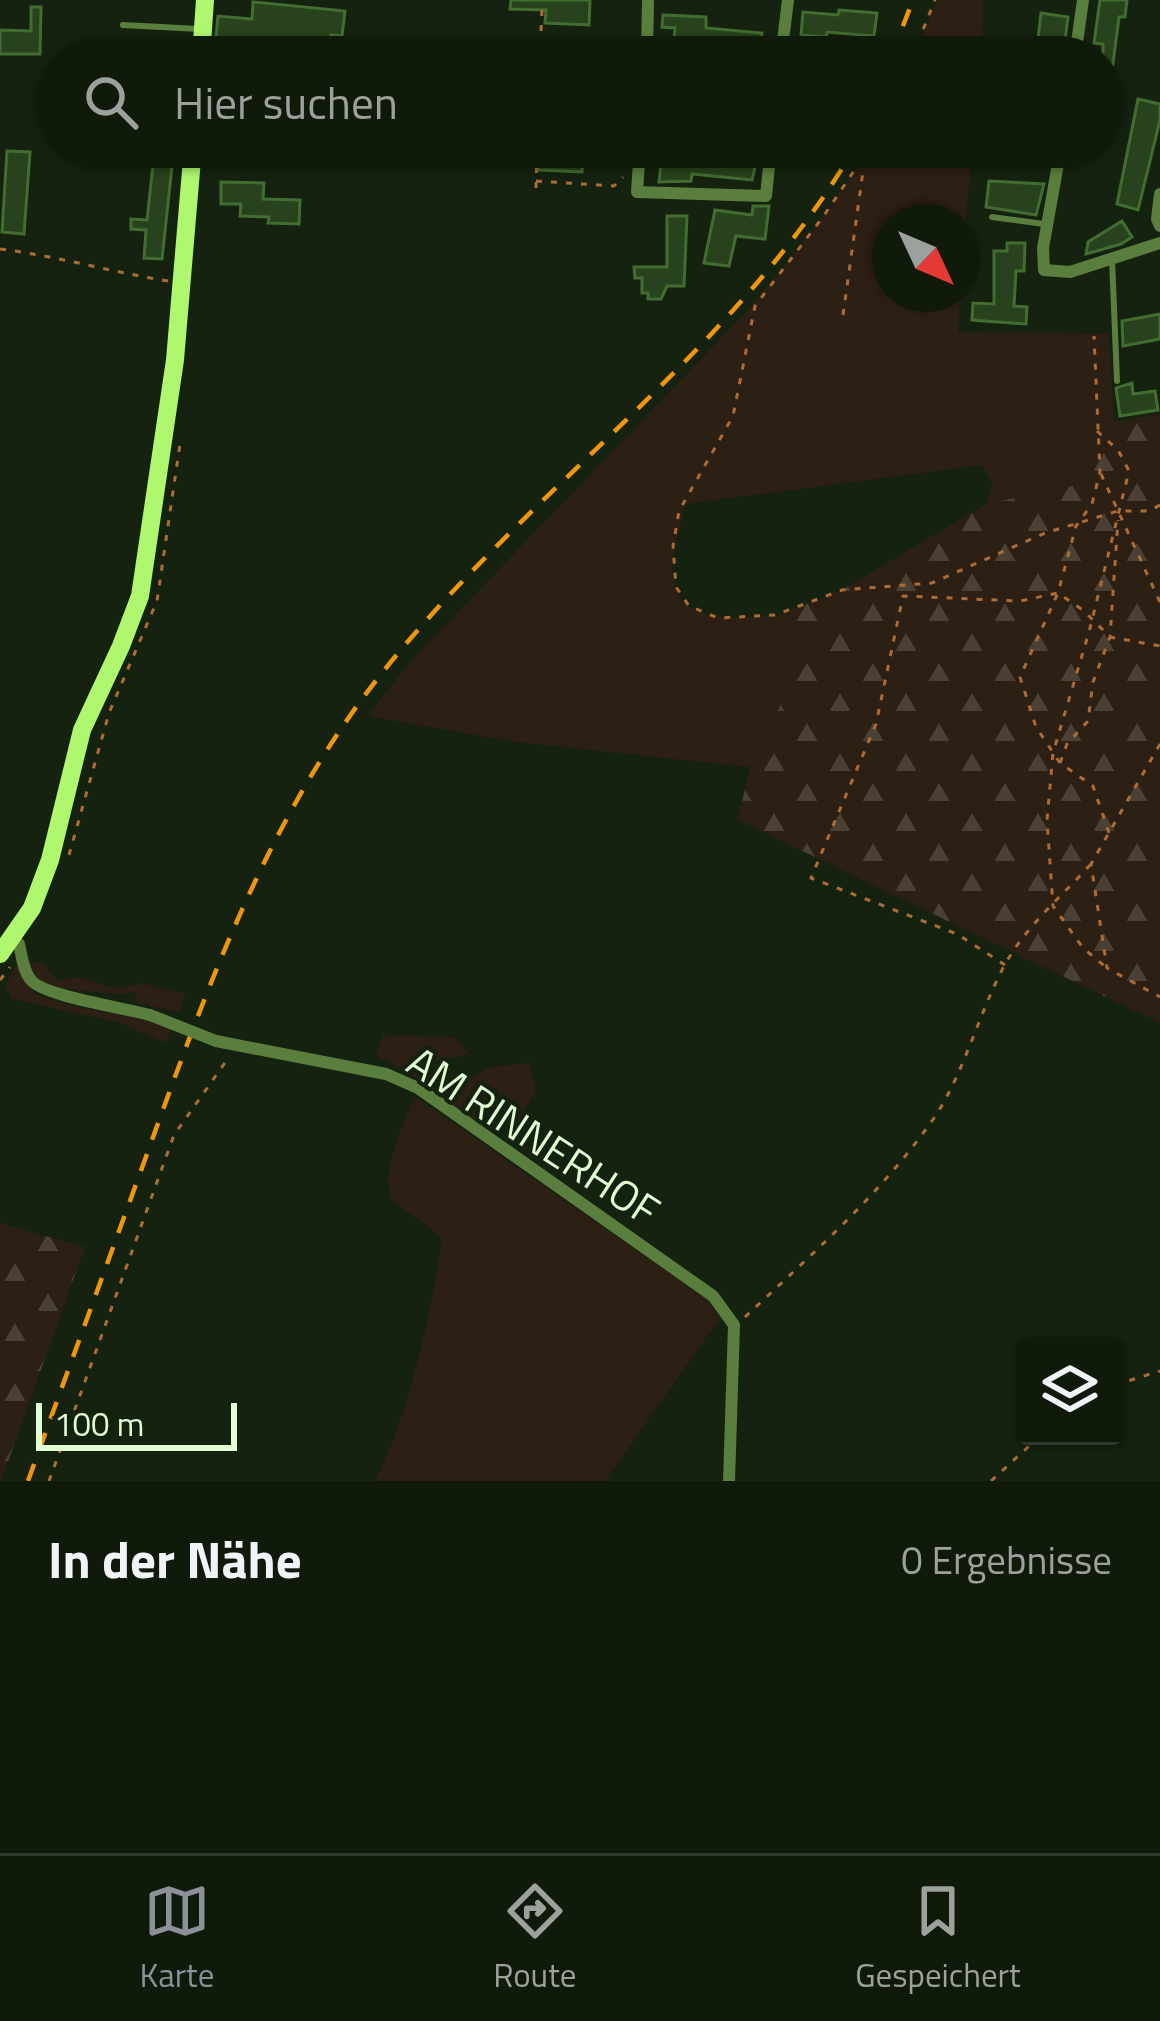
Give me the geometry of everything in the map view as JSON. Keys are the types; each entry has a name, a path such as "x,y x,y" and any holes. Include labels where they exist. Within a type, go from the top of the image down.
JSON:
{"street":[{"path":"202,36 205,0"},
{"path":"647,36 648,0"},
{"path":"784,36 788,0"},
{"path":"1078,36 1083,0"},
{"path":"6,947 32,908 50,860 82,730 140,596 175,360 191,168"},
{"path":"639,168 637,192 766,196 769,168"},
{"path":"1057,168 1042,266 1050,273 1070,272 1155,245"},
{"path":"1160,194 1160,226"},
{"name":"AM RINNERHOF","path":"6,947 19,944 35,986 56,994 150,1015 216,1041 386,1074 418,1088 713,1296 734,1325 729,1481"}],"lane":[{"path":"123,25 203,29"},
{"path":"992,218 1047,225"},
{"path":"1112,259 1117,381"}],"path":[{"path":"920,36 935,0"},
{"path":"541,23 542,10"},
{"path":"536,168 536,188"},
{"path":"857,168 755,306 734,416 679,511 673,546 676,587 689,606 718,618 775,615 842,590 932,584 1046,533 1160,505"},
{"path":"843,315 864,168"},
{"path":"536,181 614,186 629,172"},
{"path":"0,249 182,283"},
{"path":"1094,335 1100,472 1092,504 1076,526 1058,593 1020,677 1036,727 1060,763 1093,786 1109,832"},
{"path":"1097,431 1118,450 1130,471 1053,753 1047,820 1053,906 1083,948 1107,968 1160,997"},
{"path":"1100,472 1160,602"},
{"path":"1060,763 1067,744 1088,721 1094,682 1110,637 1118,512"},
{"path":"1005,965 957,934 811,878 876,724 903,596 1020,601 1058,593 1110,637 1160,646"},
{"path":"744,1318 821,1245 909,1151 938,1112 1005,965 1028,931 1091,864 1160,744"},
{"path":"1091,864 1107,968"},
{"path":"49,1481 174,1135 237,1046"},
{"path":"1152,1372 1160,1363"},
{"path":"1124,1382 1160,1371"},
{"path":"992,1481 1030,1445"}],"green space":[{"path":"937,0 983,0 982,36 922,36"},
{"path":"856,168 970,168 967,204 872,204 872,312 959,312 958,332 1109,333 1114,422 1083,438 1085,472 1078,485 986,504 993,484 982,465 686,504 672,569 684,602 727,618 777,616 802,639 800,665 750,767 515,742 367,716 409,663 749,309"},
{"path":"1160,414 1160,1023 738,820 750,767 800,665 802,639 777,616 842,590 986,504 1077,485 1085,472 1083,438 1114,422"},
{"path":"19,960 26,984 37,994 172,1028 166,1043 120,1023 12,999 5,986"},
{"path":"30,961 44,963 57,981 79,977 118,989 141,983 185,994 179,1012 137,1003 135,992 49,988 33,974"},
{"path":"383,1035 454,1037 469,1054 432,1062 456,1087 488,1068 529,1063 536,1089 520,1120 474,1120 376,1055"},
{"path":"414,1096 707,1299 720,1318 605,1481 375,1481 417,1363 442,1239 397,1204 388,1182"},
{"path":"0,1223 85,1247 1,1481 0,1481"}],"building":[{"path":"511,0 590,0 589,25 545,23 546,10 510,9"},
{"path":"1100,0 1127,0 1117,36 1095,36"},
{"path":"253,2 345,11 342,36 216,36 218,16 252,19"},
{"path":"31,7 41,7 36,54 0,54 0,30 31,31"},
{"path":"839,10 877,13 874,36 801,35 803,12 838,15"},
{"path":"1041,13 1068,17 1066,36 1038,36"},
{"path":"663,15 706,17 706,28 762,33 674,36 675,28 662,27"},
{"path":"1138,99 1160,104 1160,120 1138,210 1117,204"},
{"path":"7,151 30,152 24,234 2,232"},
{"path":"153,168 172,168 162,259 144,258 146,230 131,229 131,219 147,220"},
{"path":"539,168 582,168 582,172"},
{"path":"660,168 755,168 752,180 692,174 691,181 659,182"},
{"path":"989,181 1044,184 1036,215 986,207"},
{"path":"221,182 264,183 263,199 300,200 299,224 240,216 241,204 221,204"},
{"path":"753,206 769,206 765,239 736,236 729,266 704,263 715,210 752,215"},
{"path":"667,216 687,216 684,286 667,286 661,299 648,299 634,267 667,267"},
{"path":"1122,221 1132,237 1086,254 1088,242"},
{"path":"1007,243 1025,243 1024,271 1016,271 1014,306 1027,307 1026,324 972,320 972,312 980,312 980,303 994,304 994,251 1007,251"},
{"path":"1160,314 1160,339 1123,346 1122,321"},
{"path":"1132,383 1133,394 1155,391 1158,410 1120,416 1116,388"}],"railway":[{"path":"899,36 913,0"},
{"path":"28,1481 197,1018 247,900 305,785 378,678 435,610 750,291 841,168"}]}
